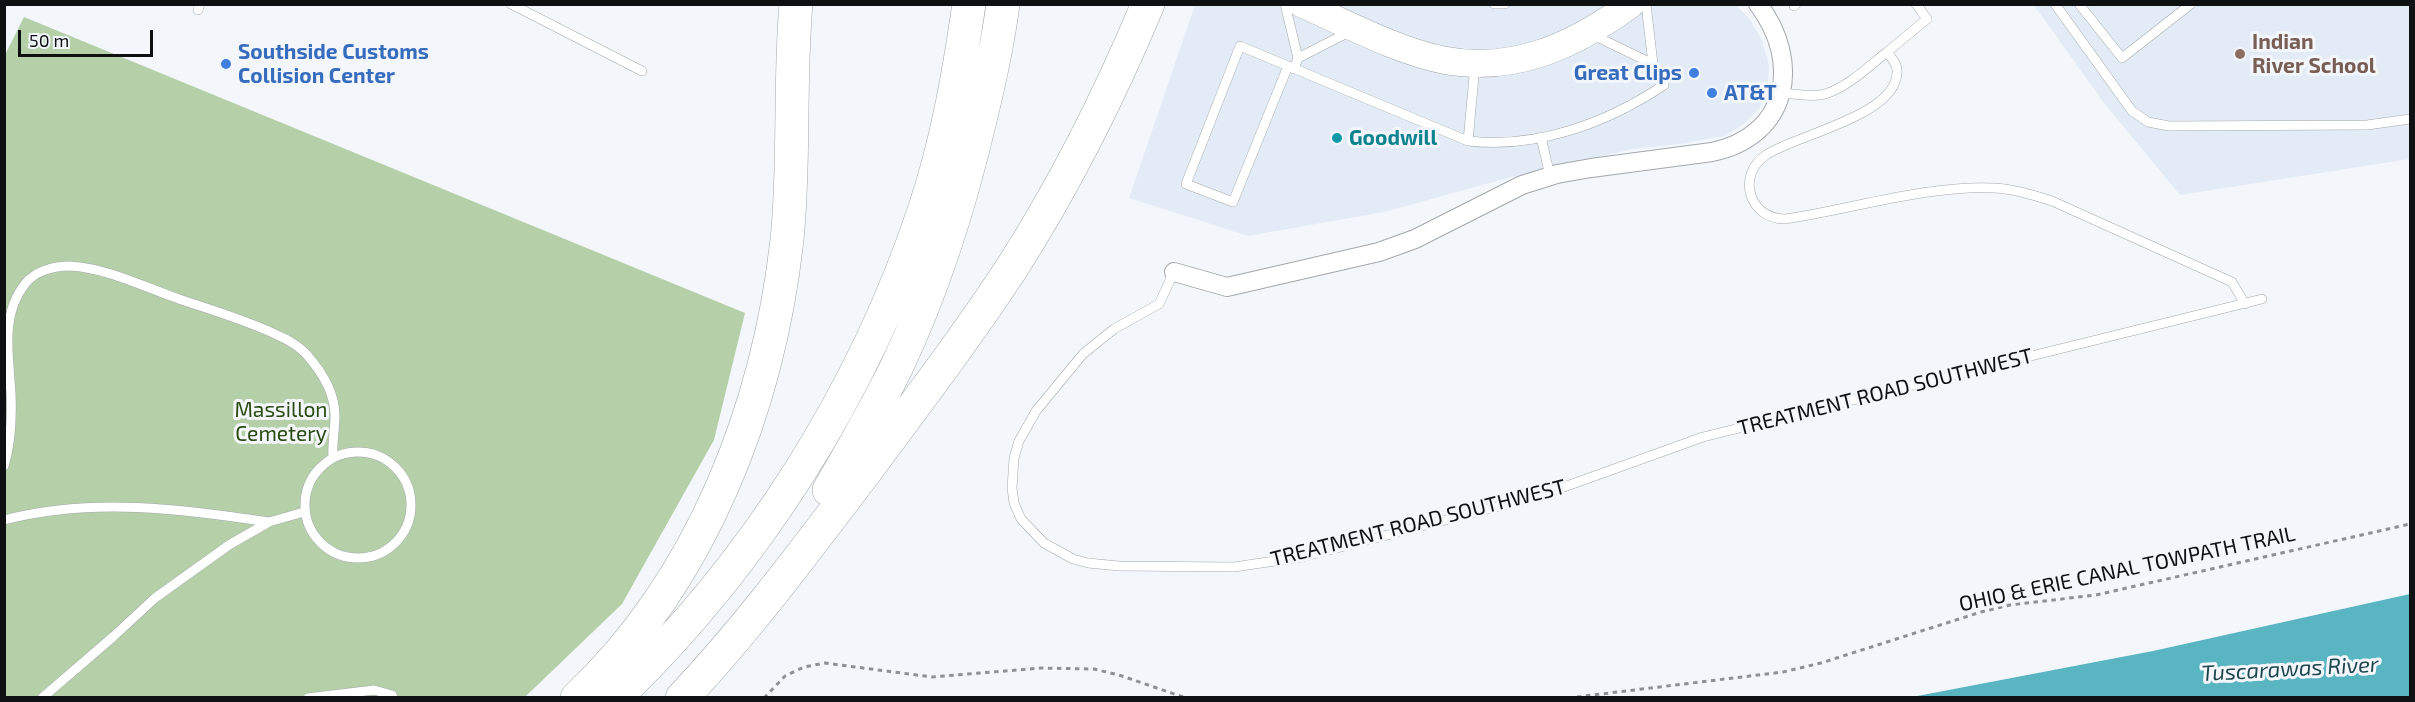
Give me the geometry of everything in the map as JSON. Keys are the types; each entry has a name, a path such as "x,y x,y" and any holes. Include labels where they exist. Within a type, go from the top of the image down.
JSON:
{"highway":[{"path":"577,698 617,655 650,613 681,565 723,484 752,409 772,331 787,238 796,4"},
{"path":"615,698 652,662 722,580 784,495 834,414 882,319 925,207 951,106 969,4"},
{"path":"664,698 717,641 753,597 821,503 866,426 897,365 918,318 951,231 967,177 991,74 1003,4"},
{"path":"682,698 747,625 789,572 944,364 1012,266 1069,171 1124,62 1148,4"}],"street":[{"path":"1302,4 1430,57 1462,62 1506,61 1539,55 1565,46 1633,5"},
{"name":"TREATMENT ROAD SOUTHWEST","path":"1174,272 1227,287 1379,252 1415,239 1522,185 1550,176 1729,148 1744,142 1762,126 1775,108 1781,93 1784,66 1779,40 1758,4"}],"lane":[{"path":"511,4 642,71"},
{"path":"1285,4 1298,58"},
{"path":"1494,4 1505,4"},
{"path":"1781,93 1812,95 1827,93 1844,85 1927,19 1916,4"},
{"path":"2055,4 2132,111 2148,122 2169,126 2270,127 2367,125 2410,119"},
{"path":"2079,4 2122,58 2191,4"},
{"path":"1357,28 1298,58 1291,68 1233,202 1186,184 1240,46 1291,68 1468,141 1493,144 1519,142 1588,124 1636,104 1664,85 1653,64 1633,5"},
{"path":"1589,33 1653,64"},
{"path":"1887,52 1898,71 1895,84 1885,96 1843,123 1775,150 1760,160 1752,172 1749,186 1753,202 1761,211 1772,218 1785,219 1932,192 1994,188 2021,192 2052,201 2232,282 2245,304"},
{"path":"1468,141 1476,62"},
{"path":"1541,137 1550,176"},
{"path":"4,466 11,429 7,329 12,305 25,283 44,270 69,266 101,272 226,315 278,335 306,353 332,396 335,417 332,436 333,457"},
{"name":"TREATMENT ROAD SOUTHWEST","path":"1174,272 1159,304 1114,329 1083,354 1035,411 1019,441 1014,458 1012,488 1014,503 1021,519 1044,543 1073,559 1119,566 1234,567 1302,557 1539,496 1703,437 2262,299"},
{"path":"350,451 368,452 385,459 399,470 408,486 411,503 409,521 401,537 388,549 371,557 353,558 336,553 321,543 310,529 304,512 305,496 310,480 320,466 333,457 350,451"},
{"path":"4,520 81,508 144,506 269,522"},
{"path":"42,698 155,598 229,545 269,522 304,512"},
{"path":"308,698 374,690 392,695 393,698"}],"path":[{"name":"OHIO & ERIE CANAL TOWPATH TRAIL","path":"1568,698 1783,672 1839,658 1981,612 2010,605 2096,595 2410,524"},
{"path":"764,698 785,676 804,667 825,663 847,664 909,676 932,677 1041,668 1094,669 1186,698"}],"shaded area":[{"path":"1195,5 1736,5 1749,18 1762,40 1769,65 1768,85 1760,108 1744,124 1724,136 1681,144 1633,149 1512,177 1384,212 1248,236 1129,198"},
{"name":"Indian River School","path":"2034,5 2410,5 2410,159 2180,195 2104,103"}],"green space":[{"name":"Massillon Cemetery","path":"24,17 745,313 714,440 622,604 525,697 5,697 4,57"}],"water":[{"name":"Tuscarawas River","path":"2410,594 2410,697 1912,697 2153,651"}],"place":[{"name":"Indian River School","path":"2240,54"},
{"name":"Southside Customs Collision Center","path":"226,64"},
{"name":"Great Clips","path":"1694,73"},
{"name":"AT&T","path":"1712,93"},
{"name":"Goodwill","path":"1337,138"}]}
